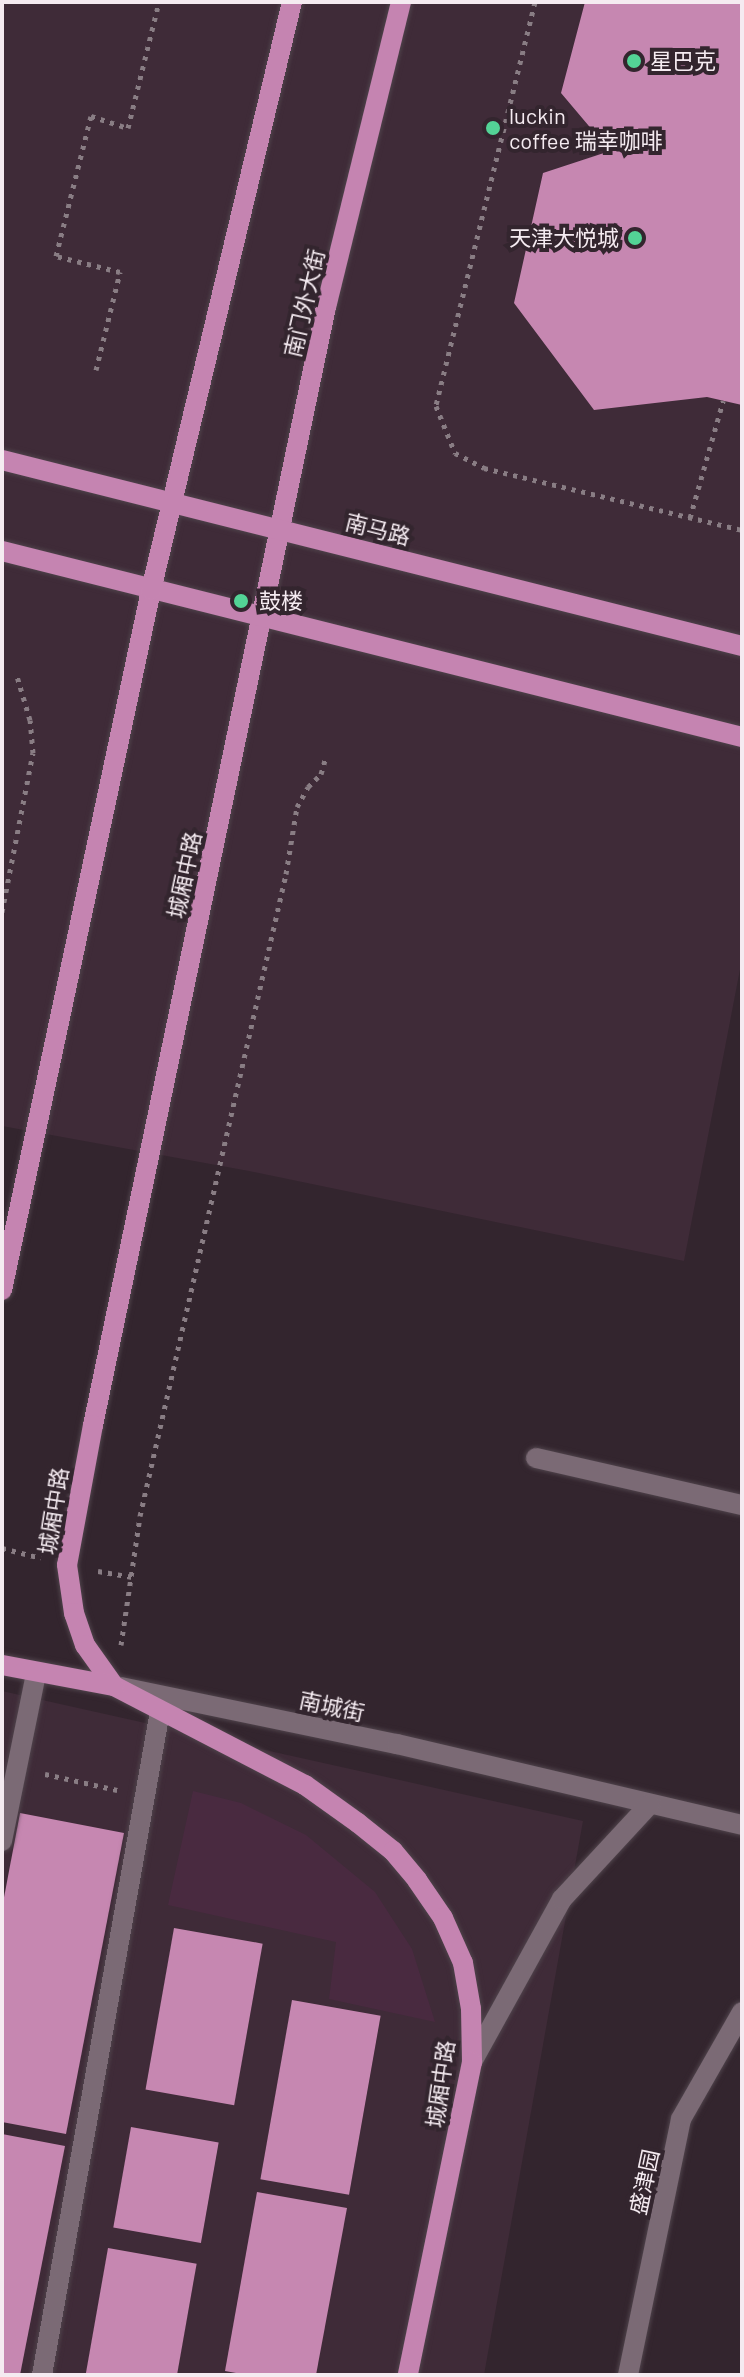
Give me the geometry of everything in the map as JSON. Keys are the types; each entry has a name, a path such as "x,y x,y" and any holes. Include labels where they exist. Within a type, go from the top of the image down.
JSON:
{"main road":[{"path":"2,1290 151,590 292,2"},
{"name":"南门外大街","path":"261,617 326,307 401,2"},
{"name":"南马路","path":"2,460 742,646"},
{"path":"2,551 742,737"},
{"name":"城厢中路","path":"261,617 67,1565 74,1613 85,1645 114,1686 305,1785 393,1851 443,1918 463,1963 471,2009 472,2062 408,2375"},
{"name":"南城街","path":"2,1665 36,1674 114,1686"}],"street":[{"path":"536,1458 742,1505"},
{"path":"2,1841 36,1674"},
{"name":"南城街","path":"114,1686 382,1741 742,1825"},
{"path":"42,2375 160,1711"},
{"path":"472,2062 562,1899 650,1804"},
{"name":"盛津园","path":"628,2375 681,2119 742,2012"}],"path":[{"path":"96,370 120,272 56,256 91,116 128,128 159,2"},
{"path":"535,2 461,317 436,406 455,453 484,468 742,530"},
{"path":"690,518 723,401"},
{"path":"2,912 33,753 30,720 17,676"},
{"path":"114,1686 140,1516 286,874 297,807 308,787 321,774 326,756"},
{"path":"17,1768 145,1797"}],"shaded area":[{"path":"2,2 742,2 742,959 684,1261 249,1171 2,1126"},
{"path":"2,1691 583,1821 484,2375 2,2375"},
{"path":"193,1791 241,1803 306,1835 375,1892 412,1949 435,2022 329,1999 336,1942 168,1905"}],"building":[{"name":"天津大悦城","path":"585,2 742,2 742,405 707,397 594,410 514,303 543,173 610,151 561,93"},
{"path":"20,1813 124,1833 66,2134 2,2122 2,1908"},
{"path":"174,1928 263,1944 234,2105 146,2090"},
{"path":"292,2000 381,2016 349,2195 260,2179"},
{"path":"131,2127 219,2142 201,2243 113,2227"},
{"path":"2,2134 65,2146 20,2375 2,2375"},
{"path":"257,2192 347,2208 316,2375 247,2375 225,2371"},
{"path":"108,2248 197,2264 177,2375 86,2375"}],"place":[{"name":"星巴克","path":"634,61"},
{"name":"luckin coffee 瑞幸咖啡","path":"493,128"},
{"name":"天津大悦城","path":"635,238"},
{"name":"鼓楼","path":"241,601"}]}
